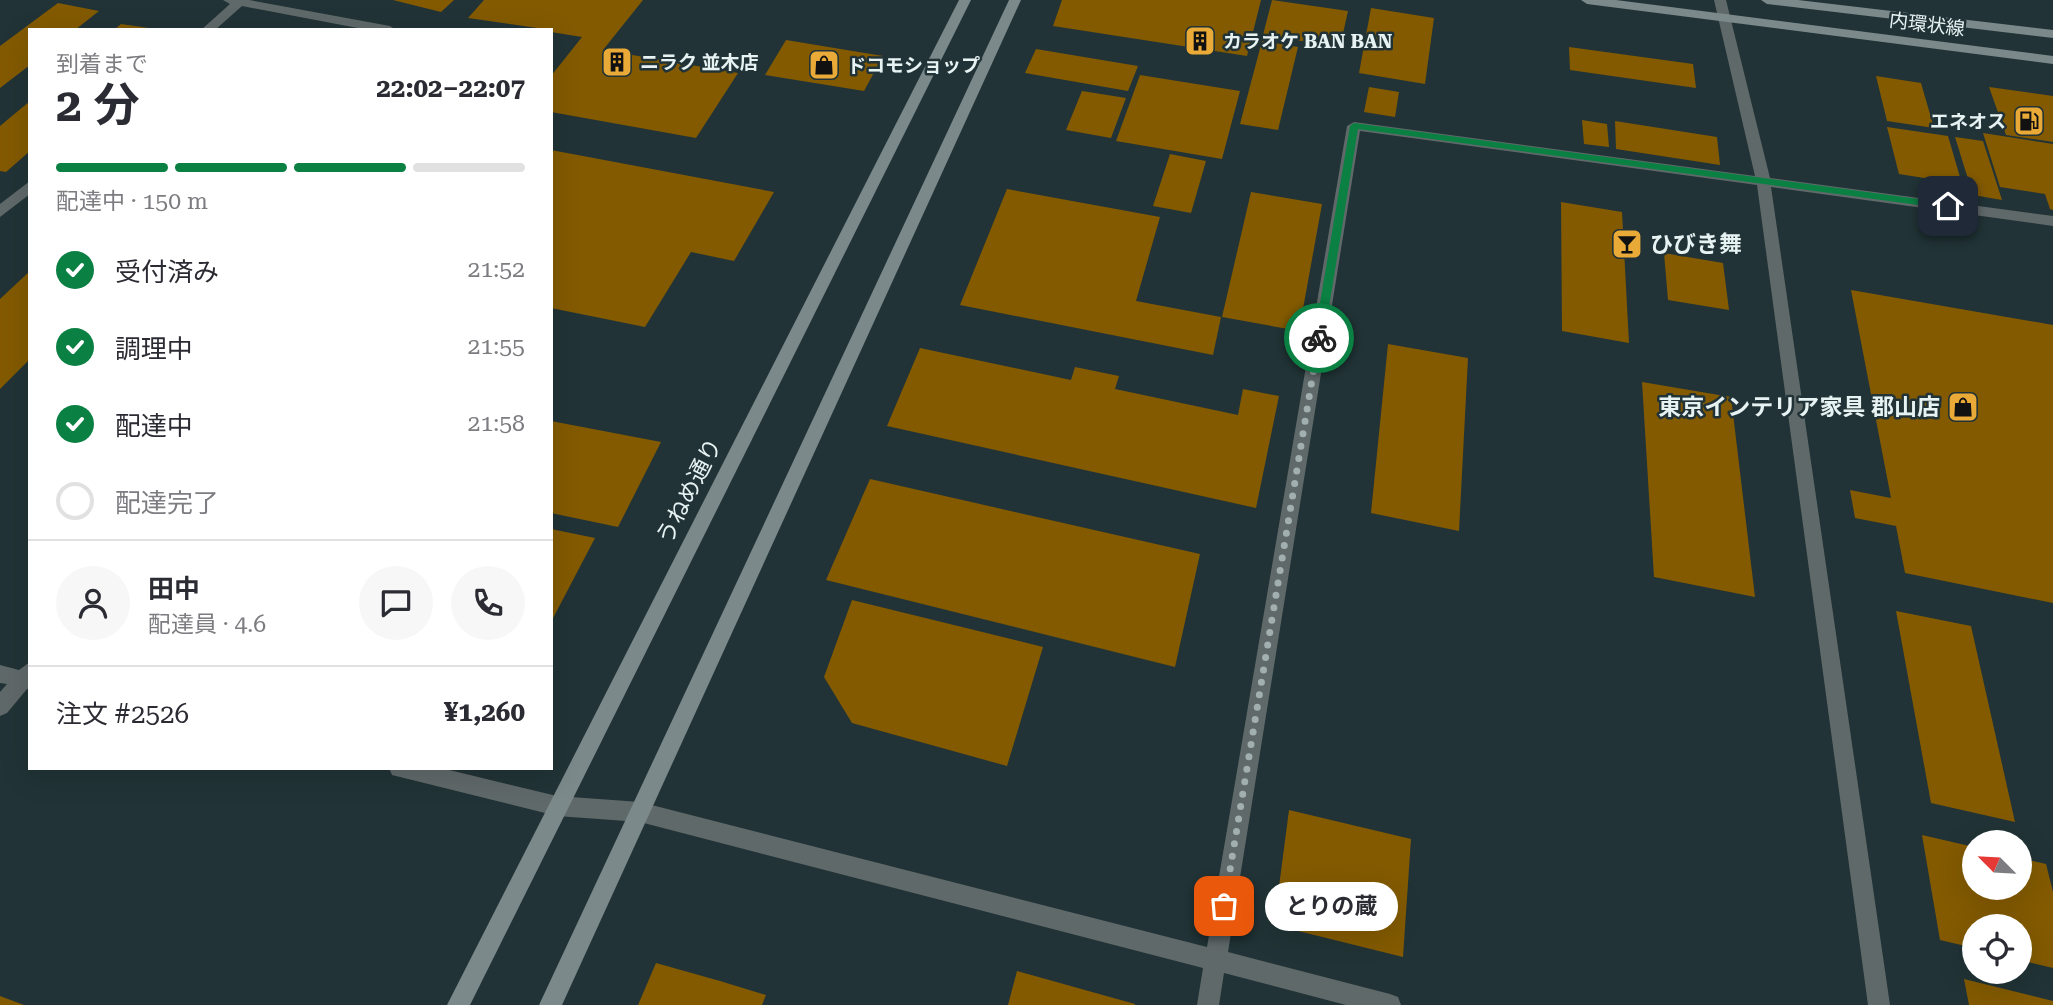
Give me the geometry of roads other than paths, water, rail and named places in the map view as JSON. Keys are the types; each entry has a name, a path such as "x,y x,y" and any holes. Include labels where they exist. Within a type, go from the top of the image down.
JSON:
{"street":[{"name":"うねめ通り","path":"458,1005 965,0"},
{"path":"550,1005 1015,0"},
{"name":"内環状線","path":"1587,0 1721,8 2053,60"},
{"name":"内環状線","path":"1767,0 2053,34"},
{"path":"209,28 233,1 379,28"},
{"path":"1721,8 1763,180 1879,1005"},
{"path":"1208,1005 1354,126 2053,221"},
{"path":"0,212 28,188"},
{"path":"0,674 27,677"},
{"path":"0,707 27,677"},
{"path":"407,770 557,806 639,812 1390,1005"}],"place":[{"name":"カラオケ BAN BAN","path":"1200,41"},
{"name":"ニラク 並木店","path":"617,62"},
{"name":"ドコモショップ","path":"824,65"},
{"name":"エネオス","path":"2029,121"},
{"name":"ひびき舞","path":"1627,244"},
{"name":"東京インテリア家具 郡山店","path":"1963,407"},
{"name":"とりの蔵","path":"1224,906"}]}
